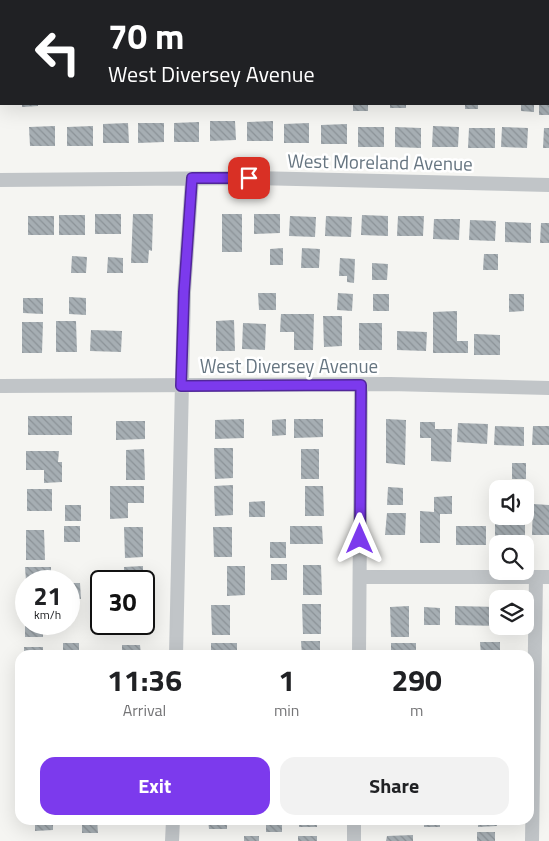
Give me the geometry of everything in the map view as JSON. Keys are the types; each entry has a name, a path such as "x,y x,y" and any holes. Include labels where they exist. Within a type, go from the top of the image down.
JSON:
{"street":[{"path":"176,650 184,292 192,178"},
{"name":"West Moreland Avenue","path":"0,180 249,178 549,185"},
{"path":"359,650 361,385"},
{"name":"West Diversey Avenue","path":"0,386 361,385 549,388"},
{"path":"360,577 542,577 534,788"},
{"path":"172,841 173,825"},
{"path":"354,825 354,841"},
{"path":"532,841 533,825"}],"building":[{"path":"22,105 38,105 38,106 22,107"},
{"path":"353,105 368,105 368,111 353,111"},
{"path":"390,105 406,105 406,108 390,108"},
{"path":"465,105 478,105 478,109 465,109"},
{"path":"521,105 534,105 534,112 521,111"},
{"path":"539,105 549,105 549,115 539,115"},
{"path":"210,121 235,121 236,140 210,141"},
{"path":"273,121 273,141 247,141 247,122"},
{"path":"199,122 199,142 174,142 174,123"},
{"path":"128,123 129,143 103,143 103,124"},
{"path":"138,123 164,123 164,142 138,143"},
{"path":"309,123 309,143 284,143 284,124"},
{"path":"347,124 347,144 321,144 321,125"},
{"path":"55,126 55,146 30,146 29,127"},
{"path":"93,126 93,146 67,146 67,127"},
{"path":"433,126 459,127 458,147 432,147"},
{"path":"358,127 384,127 384,147 358,147"},
{"path":"395,127 421,128 421,148 395,147"},
{"path":"502,127 528,128 527,148 501,147"},
{"path":"469,128 495,128 495,148 468,148"},
{"path":"544,128 549,128 549,148 543,148"},
{"path":"95,214 121,214 121,234 95,234"},
{"path":"133,214 153,214 152,251 149,250 148,263 131,263"},
{"path":"222,214 242,214 242,252 222,252"},
{"path":"254,214 280,214 280,233 254,234"},
{"path":"59,215 85,215 85,235 59,235"},
{"path":"362,215 388,216 388,236 361,235"},
{"path":"28,216 54,216 54,235 28,235"},
{"path":"290,216 316,217 315,237 289,236"},
{"path":"326,216 352,217 351,237 325,236"},
{"path":"398,216 424,216 423,236 397,236"},
{"path":"434,219 460,219 459,240 433,239"},
{"path":"470,220 496,221 495,241 469,240"},
{"path":"505,222 531,223 531,243 505,242"},
{"path":"541,223 549,223 549,243 540,243"},
{"path":"283,248 283,265 270,265 270,249"},
{"path":"302,248 320,249 319,268 301,268"},
{"path":"484,254 498,254 498,270 483,270"},
{"path":"72,256 87,257 86,273 71,273"},
{"path":"108,257 123,258 123,273 107,273"},
{"path":"340,258 355,259 354,283 347,282 347,276 339,276"},
{"path":"372,263 388,264 387,280 372,280"},
{"path":"258,293 276,293 276,310 259,310"},
{"path":"338,293 353,294 352,311 337,310"},
{"path":"373,294 389,294 389,311 373,311"},
{"path":"509,294 524,294 524,311 509,312"},
{"path":"69,297 86,298 86,315 69,314"},
{"path":"23,298 43,298 43,314 23,313"},
{"path":"457,311 457,341 468,341 468,353 433,353 433,312"},
{"path":"281,314 314,314 313,350 294,350 294,332 280,332"},
{"path":"323,316 342,316 342,346 324,347"},
{"path":"234,320 235,351 216,351 216,321"},
{"path":"56,321 76,321 77,352 56,352"},
{"path":"22,322 43,322 42,353 22,353"},
{"path":"243,323 266,324 265,350 242,349"},
{"path":"359,323 382,323 382,350 359,350"},
{"path":"91,330 122,331 121,352 90,351"},
{"path":"397,331 427,332 426,351 397,350"},
{"path":"474,334 500,335 500,355 474,355"},
{"path":"28,416 72,416 72,435 28,435"},
{"path":"244,419 244,438 215,439 215,420"},
{"path":"286,419 286,435 272,436 272,420"},
{"path":"294,419 323,419 323,437 294,438"},
{"path":"386,419 406,420 405,465 386,463"},
{"path":"116,421 145,421 145,439 116,440"},
{"path":"420,422 435,422 435,429 452,429 451,462 431,461 431,438 420,438"},
{"path":"458,423 488,424 487,444 457,442"},
{"path":"495,426 524,427 524,446 494,445"},
{"path":"533,426 549,426 549,445 532,445"},
{"path":"214,448 233,448 233,478 215,479"},
{"path":"144,449 145,480 126,480 126,450"},
{"path":"301,449 319,449 319,479 301,479"},
{"path":"26,451 59,451 58,462 62,462 62,482 44,483 44,470 26,470"},
{"path":"512,463 526,463 526,479 512,479"},
{"path":"233,485 233,515 215,516 214,486"},
{"path":"110,486 144,486 144,503 128,503 128,518 110,519"},
{"path":"305,486 323,486 324,516 305,516"},
{"path":"388,487 403,488 403,505 387,505"},
{"path":"27,489 52,489 52,511 27,511"},
{"path":"452,496 452,514 440,514 440,543 420,543 420,511 434,512 434,497"},
{"path":"265,501 265,517 249,517 249,502"},
{"path":"534,504 549,505 549,535 532,535"},
{"path":"65,505 81,505 81,521 65,521"},
{"path":"387,513 406,513 405,535 385,535"},
{"path":"495,525 525,525 525,535 495,535"},
{"path":"64,526 80,526 80,542 64,542"},
{"path":"290,526 322,526 323,544 290,544"},
{"path":"456,526 486,526 486,545 456,545"},
{"path":"124,527 143,527 143,557 125,558"},
{"path":"213,527 232,527 232,557 214,557"},
{"path":"26,530 44,530 45,560 26,560"},
{"path":"270,542 286,542 286,558 270,558"},
{"path":"271,564 287,564 287,580 271,580"},
{"path":"303,565 321,565 322,595 303,595"},
{"path":"143,566 143,570 124,570 124,567"},
{"path":"227,566 245,566 245,595 227,596"},
{"path":"25,567 51,567 51,570 25,570"},
{"path":"302,604 321,604 321,634 303,634"},
{"path":"211,605 230,605 230,635 212,635"},
{"path":"409,606 409,637 391,637 390,607"},
{"path":"455,606 489,607 489,626 455,625"},
{"path":"424,607 440,608 440,625 424,625"},
{"path":"25,635 43,635 43,637 25,637"},
{"path":"301,641 320,641 320,650 302,650"},
{"path":"480,642 500,642 500,650 481,650"},
{"path":"63,643 79,643 79,650 63,650"},
{"path":"211,643 237,643 237,650 211,650"},
{"path":"391,643 416,643 416,650 391,650"},
{"path":"122,645 140,645 140,650 122,650"},
{"path":"24,647 43,647 43,650 24,650"},
{"path":"35,825 53,825 53,830 35,831"},
{"path":"82,825 97,825 98,833 82,833"},
{"path":"209,825 227,825 227,829 209,829"},
{"path":"266,825 282,825 282,832 266,832"},
{"path":"299,825 317,825 317,827 299,827"},
{"path":"424,825 440,825 440,827 424,827"},
{"path":"478,825 497,825 497,826 478,827"},
{"path":"477,832 495,832 495,841 477,841"},
{"path":"413,835 413,841 386,841 387,836"},
{"path":"244,836 259,836 259,841 244,841"},
{"path":"298,836 317,836 317,841 298,841"}],"route":[{"path":"249,178 192,178 184,292 181,386 361,385 360,539"}]}
